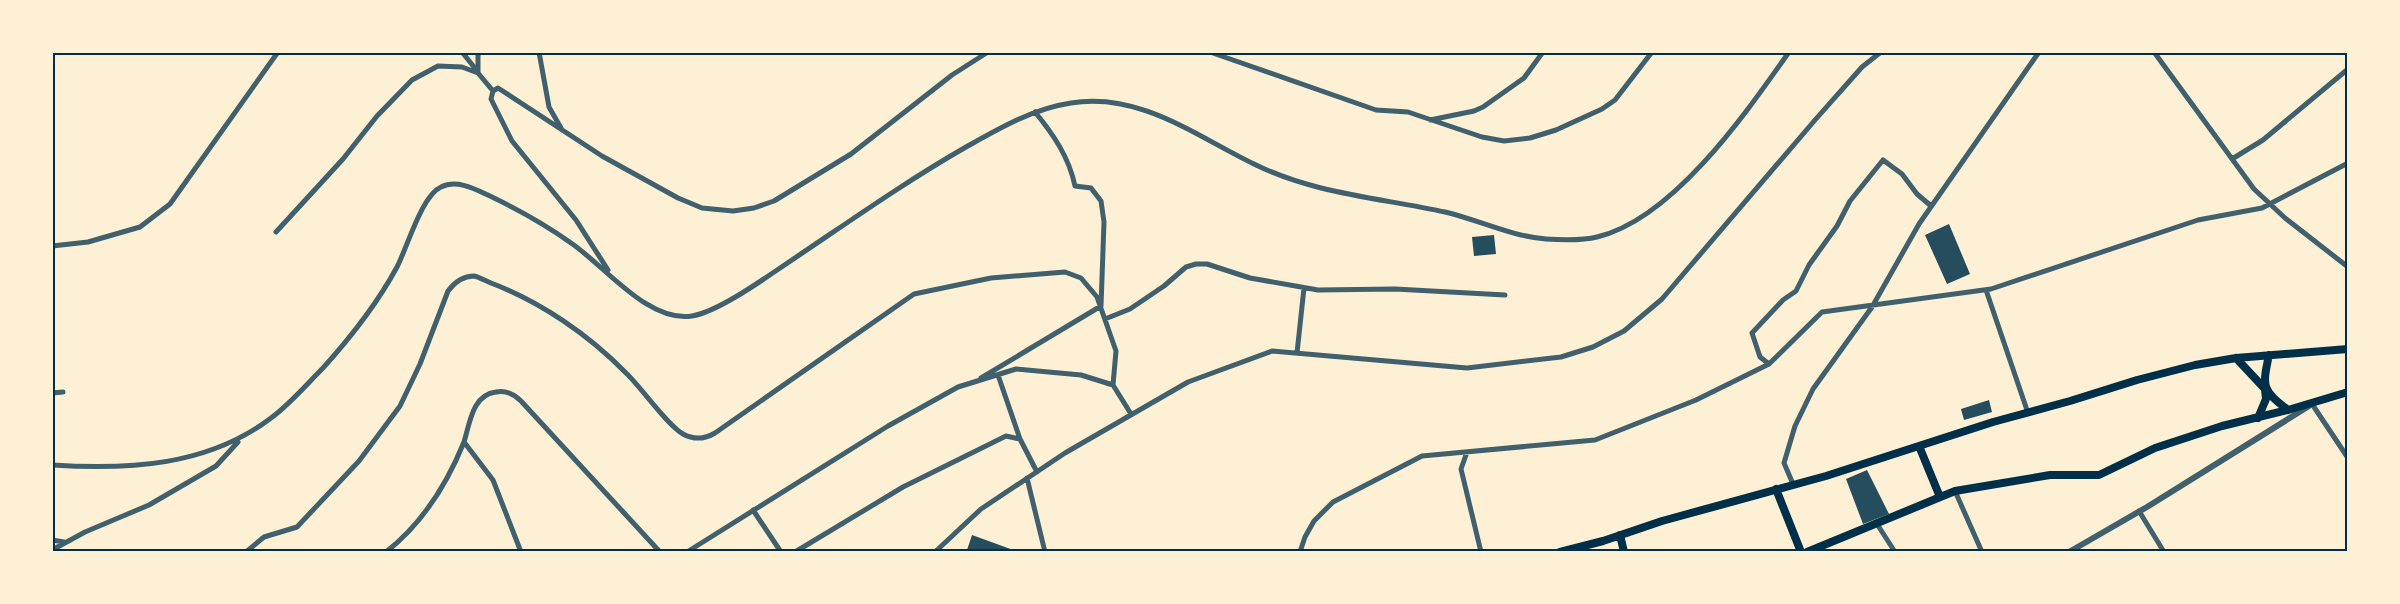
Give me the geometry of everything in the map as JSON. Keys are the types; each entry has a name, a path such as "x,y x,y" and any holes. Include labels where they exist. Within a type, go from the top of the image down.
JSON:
{"main road":[{"path":"1560,552 1776,488 1826,476 2137,380 2195,365 2236,358 2348,349"},
{"path":"2258,418 2266,399 2263,381 2269,355"},
{"path":"2236,358 2270,397 2288,410"},
{"path":"1807,552 1955,491 2050,475 2099,475 2155,448 2222,426 2312,404 2348,392"},
{"path":"1919,446 1940,497"},
{"path":"1776,488 1801,552"},
{"path":"1620,535 1624,552"}],"street":[{"path":"52,246 88,242 140,227 170,204 278,52"},
{"path":"462,52 493,91"},
{"path":"478,52 478,73"},
{"path":"539,52 550,107 563,131"},
{"path":"613,276 576,220 512,141 491,99 493,91 498,88 602,156 682,200 712,210 744,210 774,201 851,154 952,75 988,52"},
{"path":"1210,52 1376,110 1408,112 1496,141 1518,140 1544,134 1602,109 1615,100 1652,52"},
{"path":"1430,120 1474,111 1483,107 1524,78 1543,52"},
{"path":"52,465 96,467 184,460 220,449 242,438 271,419 294,398 360,324 396,268 426,200 441,187 452,184 464,185 512,206 565,238 657,311 685,317 704,313 771,274 937,164 1009,122 1034,112 1081,101 1101,101 1133,106 1179,124 1254,164 1283,177 1308,184 1450,213 1521,235 1542,239 1589,238 1618,230 1652,209 1668,196 1727,135 1789,52"},
{"path":"935,552 981,509 1027,478 1132,414 1188,382 1272,351 1468,368 1561,357 1593,347 1624,330 1662,299 1815,120 1862,67 1881,52"},
{"path":"1792,484 1784,462 1795,426 1813,389 1872,307 1931,206 2039,52"},
{"path":"2154,52 2254,189 2269,204 2347,265"},
{"path":"276,232 343,159 377,116 412,80 438,66 462,67 478,73"},
{"path":"2232,159 2263,140 2346,70 2348,78"},
{"path":"1034,112 1071,167 1075,186 1091,188 1101,200 1104,222 1101,306"},
{"path":"1769,364 1760,357 1752,333 1802,283 1809,265 1837,226 1850,201 1883,160 1902,174 1917,194 1931,206"},
{"path":"1300,552 1305,536 1314,521 1333,502 1422,456 1515,449 1595,440 1696,400 1769,364 1822,312 1872,307 1986,290 2198,220 2262,208 2348,163"},
{"path":"1105,319 1130,309 1164,286 1186,267 1196,264 1207,264 1250,278 1318,290 1395,289 1506,295"},
{"path":"246,552 264,537 297,527 359,462 400,406 420,364 448,291 456,282 467,277 475,276 513,291 570,325 626,372 676,428 685,435 695,438 706,437 715,433 914,294 991,278 1065,272 1076,275 1086,283 1101,306 1116,350 1113,385 1132,414"},
{"path":"1297,354 1304,288"},
{"path":"1986,290 2028,413"},
{"path":"972,383 1101,306"},
{"path":"687,552 888,426 958,387 1016,369 1081,375 1113,385"},
{"path":"998,375 1020,439 1037,472"},
{"path":"52,393 63,392"},
{"path":"386,552 411,528 431,504 448,478 464,441 472,412 482,398 496,392 512,394 521,401 660,552"},
{"path":"2069,552 2140,511 2312,404 2348,458"},
{"path":"796,552 903,487 994,441 1006,436 1020,439"},
{"path":"52,550 64,542 149,505 216,466 242,438"},
{"path":"464,441 493,480 521,552"},
{"path":"1467,452 1461,469 1482,552"},
{"path":"1027,478 1045,552"},
{"path":"1955,491 1982,552"},
{"path":"753,510 780,552"},
{"path":"2140,511 2164,552"},
{"path":"1877,524 1895,552"},
{"path":"52,540 64,542"}],"building":[{"path":"1949,224 1970,274 1947,284 1925,235"},
{"path":"1494,235 1496,254 1474,256 1472,237"},
{"path":"1989,400 1992,412 1964,420 1961,409"},
{"path":"1867,470 1889,514 1863,524 1846,479"},
{"path":"972,535 1016,551 1016,552 967,550"}]}
